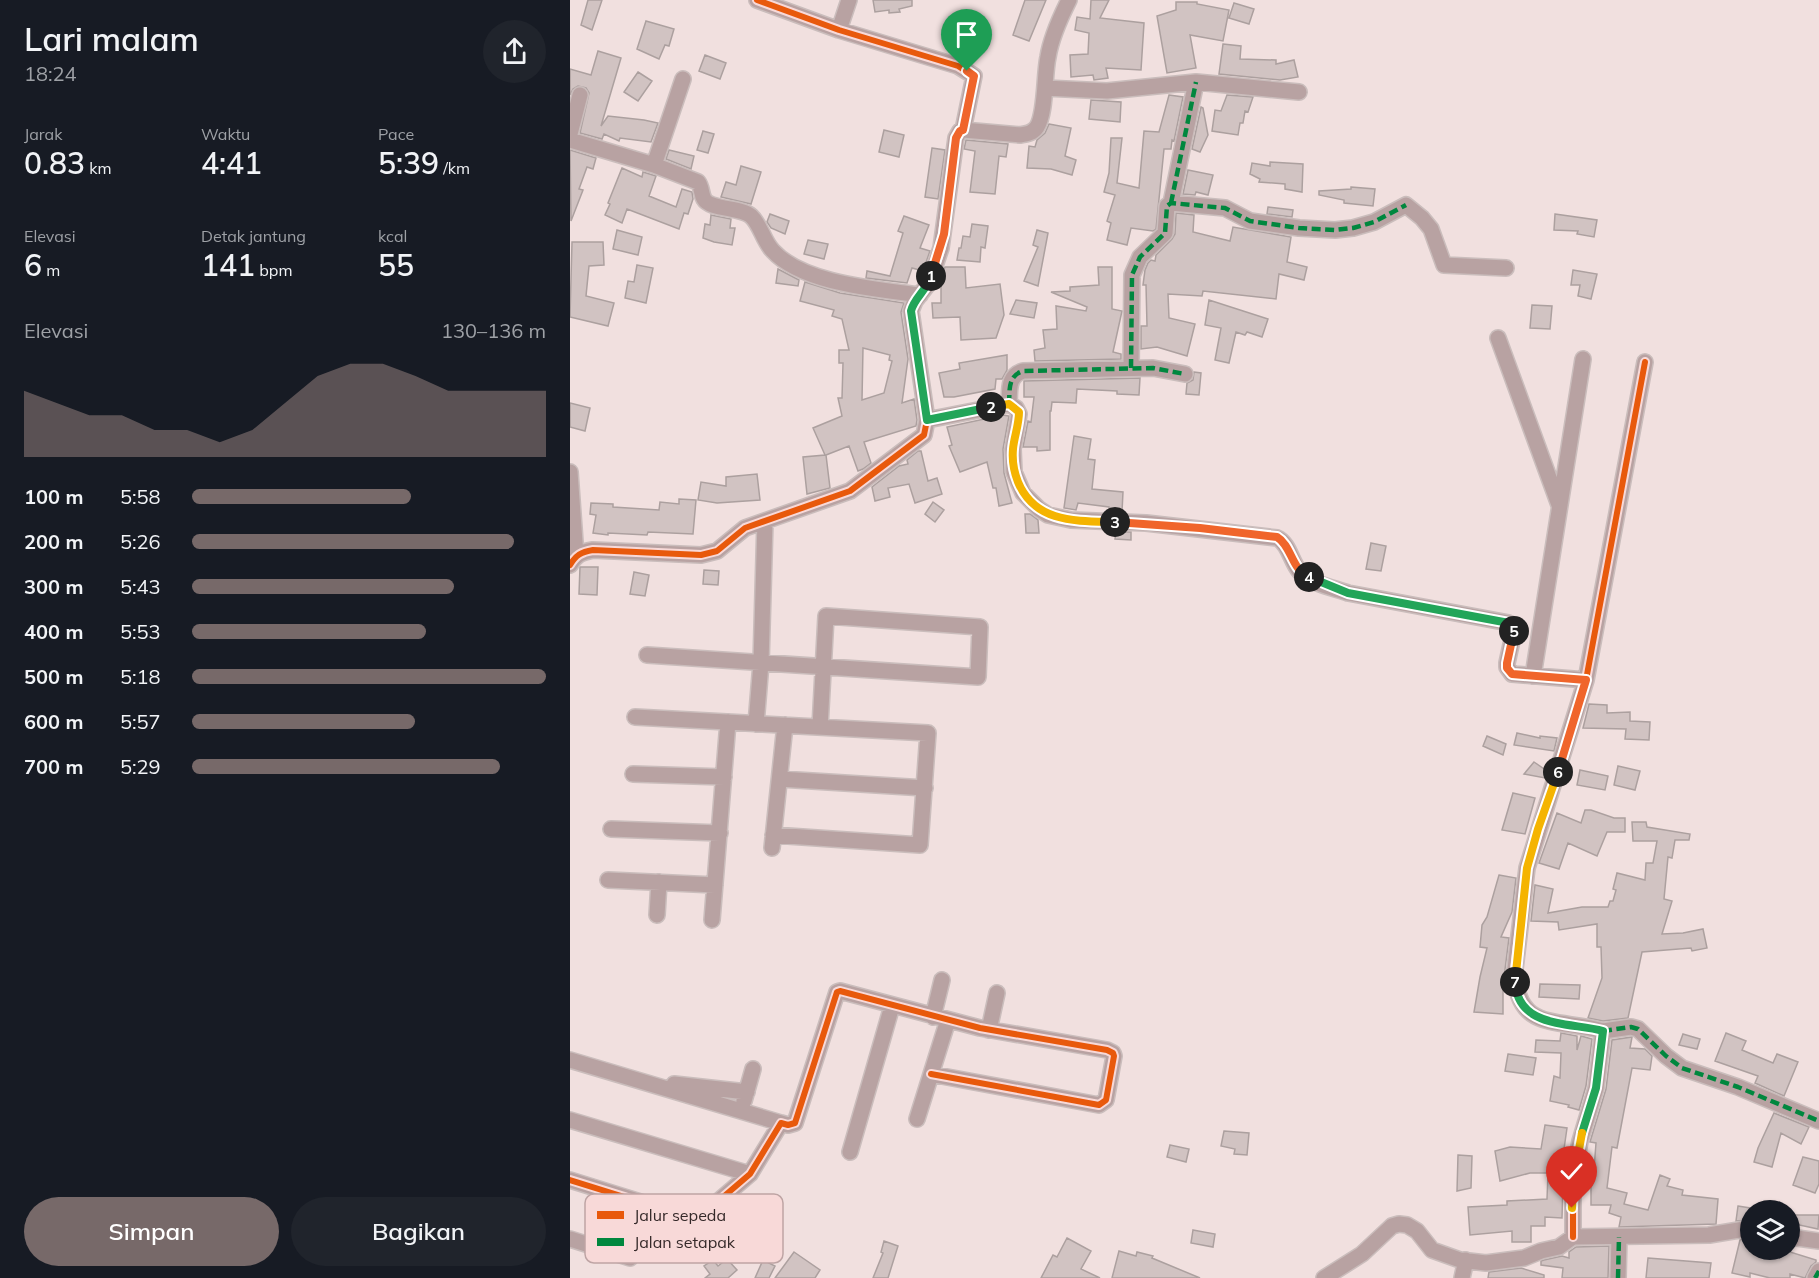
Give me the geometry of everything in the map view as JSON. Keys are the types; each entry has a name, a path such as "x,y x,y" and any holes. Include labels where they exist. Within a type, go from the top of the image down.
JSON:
{"street":[{"path":"573,561 582,552 593,550 707,554 722,548 746,528 850,491 924,435 927,420 911,321 912,305 929,283 941,248 956,138 963,130 974,76 958,66 839,30 777,3 757,0"},
{"path":"839,30 849,0"},
{"path":"963,130 1020,135 1035,129 1039,123 1048,57 1056,27 1069,0"},
{"path":"654,165 683,78"},
{"path":"1045,88 1107,91 1196,82 1299,92"},
{"path":"1131,368 1132,274 1140,257 1165,232 1167,206 1171,203 1196,82"},
{"path":"570,134 580,95"},
{"path":"570,140 654,165 698,182 704,198 709,203 747,213 754,219 773,251 793,265 846,285 920,296"},
{"path":"1171,203 1225,208 1251,221 1299,228 1335,230 1374,222 1406,205 1422,218 1431,230 1444,265 1506,268"},
{"path":"1498,338 1560,508"},
{"path":"1533,676 1583,359"},
{"path":"1645,363 1586,680 1527,868 1515,985 1519,1000 1540,1019 1551,1023 1589,1027 1603,1031 1631,1027 1638,1029 1644,1032 1666,1056 1683,1068 1738,1087 1819,1121"},
{"path":"1009,404 1011,379 1019,372 1131,368 1163,369 1185,374"},
{"path":"927,420 1009,404 1019,412 1013,449 1014,472 1023,493 1048,515 1071,520 1167,525 1277,537 1283,541 1300,572 1323,585 1348,593 1509,623 1514,631 1507,668 1512,674 1586,680"},
{"path":"570,472 573,561"},
{"path":"756,723 761,663 765,521"},
{"path":"647,655 761,663 824,667 978,677 980,627 826,616 824,667 820,727"},
{"path":"635,717 756,723 928,733 920,845 773,842 785,725"},
{"path":"712,920 728,722"},
{"path":"633,774 724,777"},
{"path":"780,779 925,788"},
{"path":"611,829 720,833"},
{"path":"608,880 715,885"},
{"path":"657,915 659,882"},
{"path":"917,1119 931,1074 940,1019 942,980"},
{"path":"570,1060 792,1125 798,1116 837,992 989,1030 1110,1051 1114,1056 1106,1100 1103,1103 1094,1104 931,1074"},
{"path":"989,1030 997,993"},
{"path":"849,1152 892,1006"},
{"path":"1573,1237 1574,1174 1580,1141 1596,1088 1603,1031"},
{"path":"741,1111 753,1069"},
{"path":"639,1081 747,1092"},
{"path":"570,1120 750,1174"},
{"path":"728,1194 750,1174 781,1123"},
{"path":"570,1180 615,1194"},
{"path":"1324,1278 1362,1254 1392,1226 1399,1224 1407,1225 1417,1231 1432,1251 1486,1263 1524,1258 1559,1247 1573,1237 1709,1235 1740,1230"},
{"path":"1618,1278 1619,1237"},
{"path":"1800,1238 1819,1241"},
{"path":"570,1239 585,1244"},
{"path":"1462,1278 1466,1260"},
{"path":"1815,1278 1819,1271"}],"building":[{"path":"588,0 602,0 592,30 581,25"},
{"path":"873,0 912,0 912,6 899,9 900,12 889,13 889,10 875,12"},
{"path":"1025,0 1046,0 1029,41 1013,35"},
{"path":"1091,0 1109,0 1100,18 1144,23 1141,70 1106,68 1108,78 1094,80 1093,75 1071,77 1070,55 1088,54 1089,33 1075,30 1077,17 1090,19"},
{"path":"1176,2 1197,2 1197,4 1229,10 1223,41 1190,35 1196,68 1167,73 1157,16 1176,10"},
{"path":"1234,3 1254,9 1249,24 1229,18"},
{"path":"646,21 674,29 669,46 665,45 659,59 637,49"},
{"path":"1223,44 1241,46 1240,59 1276,60 1276,64 1294,60 1298,77 1280,80 1219,74"},
{"path":"598,51 621,58 601,126 608,116 658,123 651,142 620,138 619,141 604,134 602,139 580,133 589,93 586,88 578,86 570,95 570,69 591,75"},
{"path":"705,55 726,63 720,79 699,71"},
{"path":"638,72 652,81 638,101 624,92"},
{"path":"1169,95 1183,97 1174,141 1172,140 1171,149 1164,149 1156,229 1153,231 1131,228 1127,245 1107,240 1111,223 1107,221 1115,195 1104,192 1109,173 1111,138 1122,138 1117,183 1139,188 1144,131 1159,132"},
{"path":"1227,95 1253,97 1248,112 1245,111 1243,123 1240,123 1238,135 1212,131 1215,110 1221,111"},
{"path":"1091,100 1121,102 1120,122 1089,119"},
{"path":"1201,107 1208,135 1200,152 1192,149"},
{"path":"1049,124 1071,128 1065,156 1076,160 1072,175 1051,169 1027,168 1029,146 1035,147 1037,140 1045,133"},
{"path":"884,130 904,135 899,157 879,152"},
{"path":"703,131 714,134 708,153 697,150"},
{"path":"966,140 1008,144 1006,157 999,156 995,194 970,192 975,151 964,149"},
{"path":"932,148 945,150 938,199 925,197"},
{"path":"570,150 596,158 593,169 587,167 579,189 583,190 571,221"},
{"path":"669,150 694,156 691,169 666,159"},
{"path":"1270,162 1303,164 1302,192 1285,189 1285,184 1259,182 1260,179 1250,174 1252,163 1270,166"},
{"path":"741,166 761,172 751,204 721,197 726,182 736,185"},
{"path":"622,168 642,177 643,172 656,176 649,196 676,207 682,189 692,192 693,199 688,214 684,213 679,229 627,209 622,223 605,215"},
{"path":"1188,170 1213,175 1208,195 1196,192 1195,195 1183,194"},
{"path":"1351,187 1375,189 1373,206 1344,203 1344,200 1319,195 1319,191 1351,189"},
{"path":"1268,207 1293,210 1292,217 1267,214"},
{"path":"1176,213 1194,215 1193,232 1230,241 1233,227 1291,237 1287,262 1307,267 1304,280 1279,274 1276,299 1203,291 1202,296 1168,294 1169,318 1195,324 1187,356 1157,347 1141,349 1141,326 1147,326 1146,285 1143,285 1145,270 1148,263 1151,260 1155,261 1156,255 1175,234"},
{"path":"770,214 789,221 785,234 771,228 767,222"},
{"path":"1555,214 1597,220 1594,237 1577,234 1578,231 1554,230"},
{"path":"711,215 731,219 730,228 735,228 732,245 703,238 705,224 710,225"},
{"path":"904,216 929,225 920,248 930,251 923,271 912,268 907,283 866,278 867,271 890,276 903,233 898,231"},
{"path":"972,224 988,226 985,248 981,247 980,262 957,260 963,236 970,237"},
{"path":"617,230 642,237 638,255 613,249"},
{"path":"1037,230 1048,233 1038,286 1024,281 1038,247 1033,245"},
{"path":"808,240 828,244 824,259 804,254"},
{"path":"572,242 603,242 604,265 589,266 586,296 614,303 608,326 570,317"},
{"path":"637,265 653,268 646,303 625,298 628,281 634,282"},
{"path":"945,267 965,267 966,288 1000,284 1004,315 996,338 961,340 960,317 933,318 932,303 941,303 941,278"},
{"path":"1098,267 1112,267 1112,309 1122,311 1113,352 1121,354 1121,359 1035,361 1034,350 1045,348 1043,330 1057,329 1056,306 1086,311 1087,307 1051,292 1070,291 1070,287 1099,285"},
{"path":"778,269 799,280 798,286 776,283"},
{"path":"1573,270 1597,274 1591,299 1578,296 1580,285 1571,285"},
{"path":"805,282 840,293 904,303 901,312 908,359 902,403 914,399 917,420 916,426 864,442 871,463 858,471 849,446 826,455 830,488 807,494 803,457 825,455 813,428 842,416 838,398 842,398 843,363 839,363 839,350 849,350 842,319 832,316 834,310 800,301","holes":["863,348 890,355 889,360 892,361 884,393 862,400"]},
{"path":"1016,300 1037,303 1034,318 1010,314"},
{"path":"1209,300 1268,319 1262,337 1247,332 1245,335 1236,332 1229,363 1215,360 1221,328 1205,325"},
{"path":"1532,305 1552,306 1550,329 1530,328"},
{"path":"1007,355 1007,370 1002,379 996,379 995,389 944,397 939,373 960,369 959,363"},
{"path":"1194,372 1201,373 1199,395 1186,394 1187,383 1193,380"},
{"path":"1140,378 1139,395 1117,394 1117,391 1077,389 1076,403 1052,402 1050,450 1037,451 1037,447 1023,447 1028,421 1031,422 1034,397 1024,397 1024,381"},
{"path":"570,403 590,408 585,431 570,427"},
{"path":"1003,415 1009,416 1003,449 1004,473 1012,503 999,506 996,488 993,488 987,462 960,472 949,446 952,445 947,427"},
{"path":"1074,436 1091,439 1088,459 1095,460 1092,489 1123,492 1122,512 1109,511 1109,507 1078,503 1076,510 1064,508"},
{"path":"921,451 928,481 937,478 942,494 915,503 909,484 888,488 890,497 875,501 872,487 899,466 908,464 907,460"},
{"path":"757,474 760,500 717,503 698,500 701,482 726,486 726,477"},
{"path":"679,499 696,500 693,534 648,532 647,535 608,533 608,535 593,533 596,515 590,514 591,503 659,510 660,502 679,504"},
{"path":"933,502 944,510 935,522 925,514"},
{"path":"1025,514 1030,514 1038,520 1039,533 1026,533"},
{"path":"1116,532 1131,532 1131,540 1115,539"},
{"path":"1371,543 1386,546 1381,571 1366,569"},
{"path":"580,567 598,567 597,595 579,594"},
{"path":"704,570 719,571 718,585 703,584"},
{"path":"634,572 649,575 645,596 630,594"},
{"path":"1589,704 1607,705 1607,713 1630,712 1630,721 1650,722 1649,740 1625,739 1626,729 1583,728"},
{"path":"1517,733 1540,738 1540,736 1557,738 1554,751 1514,745"},
{"path":"1487,736 1506,744 1503,755 1483,746"},
{"path":"1534,762 1547,771 1545,778 1524,774"},
{"path":"1618,766 1640,771 1635,790 1614,785"},
{"path":"1580,770 1608,776 1605,790 1577,785"},
{"path":"1513,793 1535,798 1525,834 1502,830"},
{"path":"1585,810 1614,818 1625,818 1625,832 1607,832 1597,856 1568,843 1559,869 1539,863 1557,813 1581,823"},
{"path":"1632,822 1646,822 1647,827 1690,834 1689,840 1675,840 1672,858 1668,857 1664,899 1672,901 1662,934 1703,929 1707,948 1692,951 1691,948 1642,952 1628,1018 1603,1021 1588,1018 1602,978 1601,947 1597,947 1597,924 1559,930 1558,922 1531,921 1535,885 1553,889 1548,913 1582,907 1608,907 1610,901 1613,901 1616,890 1613,889 1617,873 1645,880 1646,863 1653,863 1657,841 1633,841"},
{"path":"1499,875 1516,878 1512,912 1501,937 1509,938 1503,985 1503,1014 1474,1012 1487,948 1480,947 1482,925 1487,917"},
{"path":"1540,984 1580,985 1579,999 1539,997"},
{"path":"1561,1033 1577,1036 1577,1050 1581,1036 1592,1039 1586,1086 1579,1110 1568,1107 1569,1105 1550,1101 1554,1076 1560,1078 1561,1053 1535,1052 1536,1040 1560,1041"},
{"path":"1726,1033 1746,1041 1742,1050 1773,1063 1777,1054 1798,1062 1784,1096 1755,1083 1758,1076 1715,1061"},
{"path":"1683,1034 1700,1039 1697,1049 1679,1045"},
{"path":"1632,1037 1630,1048 1645,1049 1652,1056 1650,1070 1632,1068 1617,1148 1612,1147 1607,1188 1627,1193 1624,1204 1648,1210 1660,1175 1670,1179 1667,1186 1683,1190 1682,1195 1718,1199 1716,1224 1619,1227 1621,1217 1609,1213 1611,1205 1591,1205 1596,1143 1590,1142 1606,1089 1612,1040"},
{"path":"1508,1054 1536,1058 1533,1075 1505,1071"},
{"path":"1774,1113 1809,1127 1801,1144 1781,1133 1772,1167 1754,1162"},
{"path":"1545,1125 1567,1128 1562,1163 1566,1163 1562,1218 1545,1217 1545,1226 1531,1226 1531,1242 1512,1242 1512,1231 1470,1235 1468,1207 1507,1205 1507,1201 1547,1199 1548,1173 1530,1173 1500,1181 1495,1151 1510,1147 1541,1149"},
{"path":"1224,1131 1249,1133 1247,1155 1234,1154 1235,1149 1221,1146"},
{"path":"1170,1145 1189,1149 1186,1162 1167,1157"},
{"path":"1458,1155 1472,1156 1471,1188 1457,1191"},
{"path":"1803,1157 1819,1161 1819,1184 1815,1193 1793,1185"},
{"path":"1738,1206 1740,1206 1740,1221 1736,1221"},
{"path":"1800,1215 1819,1215 1818,1229 1800,1225"},
{"path":"1193,1230 1215,1234 1213,1247 1191,1243"},
{"path":"1067,1238 1091,1251 1081,1269 1100,1278 1041,1278 1053,1255 1057,1257"},
{"path":"1740,1240 1740,1260 1800,1260 1800,1255 1816,1260 1805,1278 1790,1274 1790,1278 1770,1278 1750,1273 1750,1277 1732,1273"},
{"path":"884,1241 898,1246 888,1278 873,1278 883,1253 881,1252"},
{"path":"1609,1246 1608,1278 1562,1278 1563,1268 1541,1265 1541,1261 1544,1260 1562,1256 1569,1258 1569,1252 1576,1247"},
{"path":"1119,1251 1136,1256 1137,1252 1153,1256 1152,1258 1200,1278 1112,1278"},
{"path":"794,1252 820,1270 815,1278 775,1278"},
{"path":"1648,1258 1711,1263 1709,1278 1646,1278"},
{"path":"716,1263 718,1266 722,1263 731,1263 737,1270 728,1278 705,1278 710,1274 704,1266"},
{"path":"762,1263 775,1266 769,1278 755,1278"},
{"path":"1521,1268 1544,1275 1544,1278 1488,1278 1489,1272"}],"marked path":[{"path":"1171,203 1196,82"},
{"path":"1131,368 1132,275 1140,257 1165,233 1167,206 1171,203 1225,208 1250,221 1299,228 1335,230 1374,222 1406,205"},
{"path":"1009,404 1012,380 1014,376 1023,371 1153,368 1185,374"},
{"path":"1603,1031 1631,1027 1638,1029 1682,1068 1738,1087 1819,1121"},
{"path":"1618,1278 1619,1237"},
{"path":"1815,1278 1819,1271"}],"cycle path":[{"path":"570,565 579,554 593,550 701,555 717,551 745,528 850,491 924,435 927,420 911,311 915,301 929,283 941,248 956,138 963,130 974,76 958,66 839,30 757,0"},
{"path":"1573,1237 1573,1182 1580,1141 1596,1088 1603,1031 1556,1023 1531,1013 1523,1004 1517,990 1515,969 1527,868 1586,680 1645,362"},
{"path":"727,1194 750,1174 781,1123 788,1125 795,1123 837,992 980,1028 1107,1050 1114,1056 1106,1100 1099,1105 931,1074"},
{"path":"570,1180 615,1194"}],"route":[{"path":"967,71 974,76 963,130 956,138 941,248 929,283 912,305 911,311 927,420 1009,404 1019,412 1013,449 1014,472 1023,493 1048,515 1071,520 1146,523 1277,537 1283,541 1300,572 1323,585 1348,593 1509,623 1514,631 1507,668 1512,674 1586,680 1527,868 1515,969 1515,985 1519,1000 1540,1019 1551,1023 1589,1027 1603,1031 1596,1088 1577,1158 1572,1208"}]}
